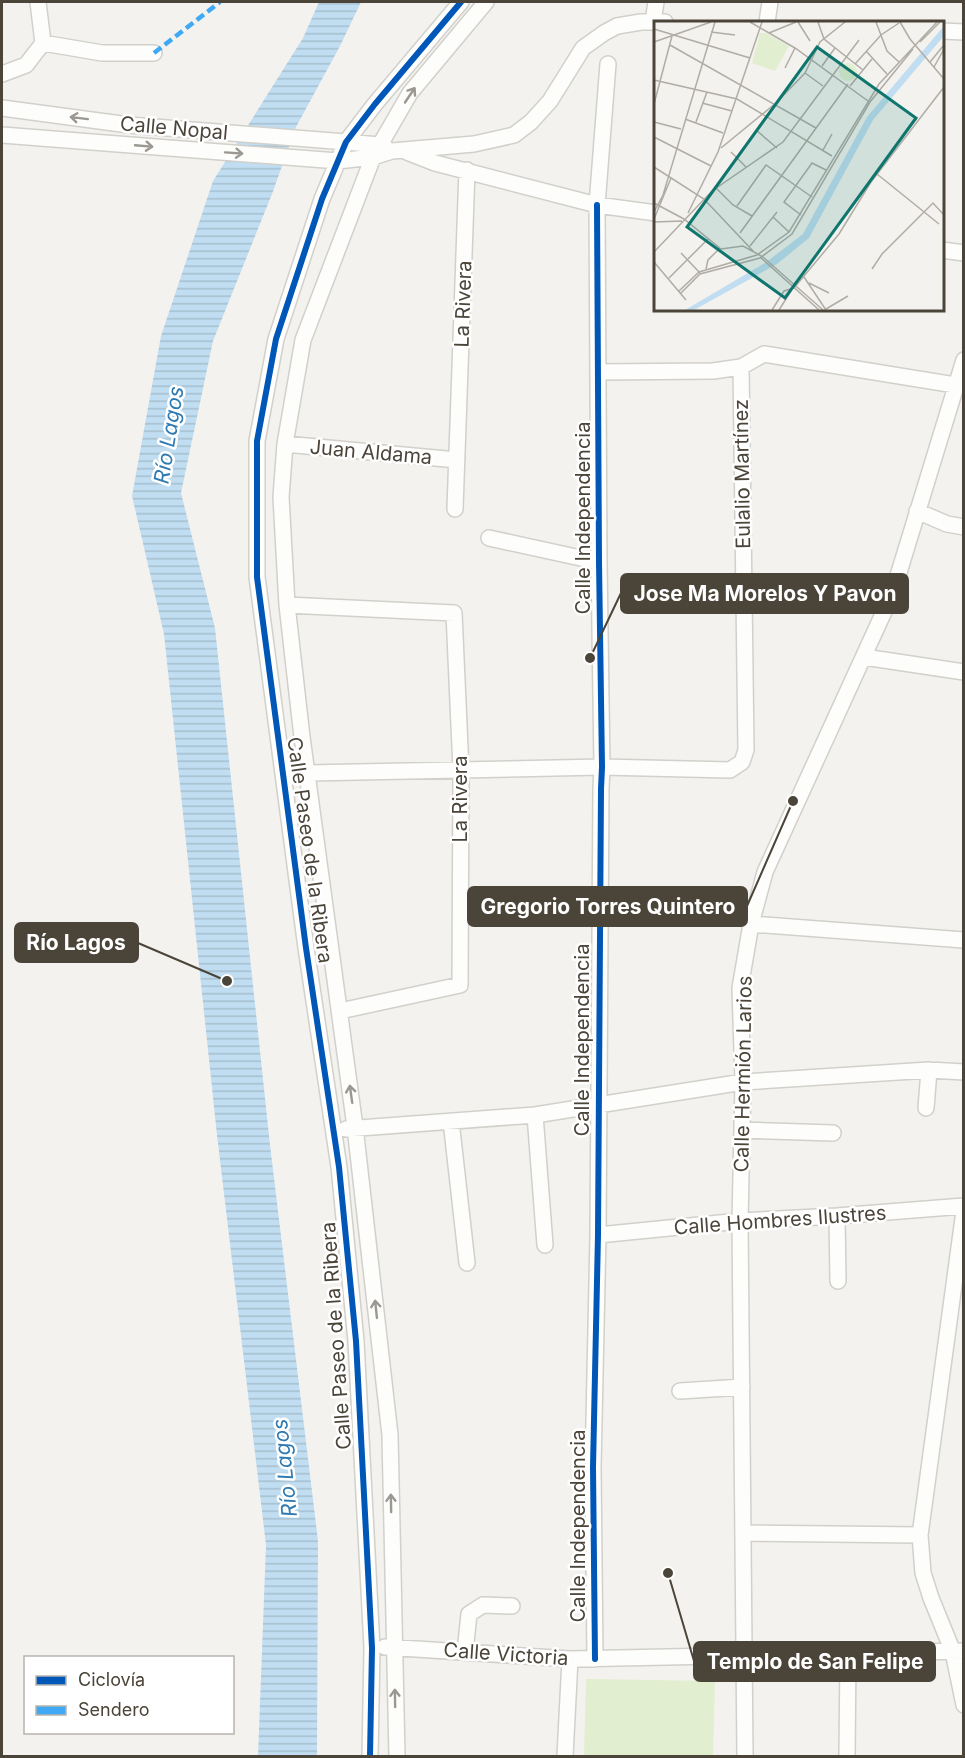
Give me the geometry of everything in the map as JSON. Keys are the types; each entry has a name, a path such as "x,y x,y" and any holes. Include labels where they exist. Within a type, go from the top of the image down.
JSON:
{"street":[{"path":"2,74 26,64 43,43 38,2"},
{"name":"Calle Paseo de la Ribera","path":"370,1756 372,1648 356,1341 339,1167 306,948 257,577 257,441 276,339 322,199 338,142 375,104 460,2"},
{"name":"Calle Paseo de la Ribera","path":"397,1756 390,1435 355,1127 316,849 287,605 281,497 285,444 303,340 387,151 410,93 486,2"},
{"path":"656,2 659,21"},
{"path":"767,21 770,2"},
{"path":"387,151 474,144 514,135 531,122 550,101 583,48 617,26 654,22"},
{"path":"944,32 963,32"},
{"path":"43,43 102,53 154,53"},
{"name":"Calle Independencia","path":"595,1659 593,1467 602,766 597,205 608,64"},
{"name":"Calle Nopal","path":"2,108 178,129 338,142 387,151"},
{"name":"Calle Nopal","path":"2,135 333,161 387,151"},
{"path":"387,151 597,205 654,213"},
{"name":"La Rivera","path":"455,509 467,170"},
{"path":"944,250 963,253"},
{"path":"599,372 713,371 741,367 764,354 955,385"},
{"name":"Calle Hermión Larios","path":"745,1756 740,1221 743,1082 740,988 751,924 765,872 893,592 963,360"},
{"name":"Eulalio Martínez","path":"602,766 730,770 742,762 746,750 741,367"},
{"name":"Juan Aldama","path":"285,444 457,460"},
{"path":"917,511 946,524 963,527"},
{"path":"489,538 599,562"},
{"name":"La Rivera","path":"287,605 454,613 460,770 460,985 340,1011"},
{"path":"864,657 963,672"},
{"path":"283,775 602,766"},
{"path":"751,924 963,940"},
{"path":"333,1131 355,1127 535,1115 743,1082 929,1070 963,1072"},
{"path":"926,1108 929,1070"},
{"path":"535,1115 545,1245"},
{"path":"451,1121 467,1263"},
{"path":"742,1130 833,1133"},
{"name":"Calle Hombres Ilustres","path":"597,1235 740,1221 963,1206"},
{"path":"963,1211 920,1534 923,1573 931,1598 958,1652 963,1705"},
{"path":"837,1216 838,1281"},
{"path":"680,1391 742,1387"},
{"path":"743,1533 920,1534"},
{"path":"465,1652 469,1614 483,1605 512,1606"},
{"name":"Calle Victoria","path":"372,1648 394,1647 570,1659 745,1654 958,1652"},
{"path":"847,1756 848,1653"},
{"path":"565,1756 570,1659"}],"green space":[{"path":"586,1679 715,1681 713,1756 584,1756"}],"water":[{"path":"319,2 361,2 296,127 272,194 213,341 181,493 215,628 270,1145 318,1541 317,1756 258,1756 266,1545 217,1135 164,634 132,496 161,336 213,181 303,38"}],"marked path":[{"path":"154,53 220,2"}],"cycle path":[{"path":"370,1756 372,1648 356,1341 339,1167 306,948 257,577 257,441 276,339 322,199 346,142 461,2"},
{"path":"595,1659 593,1467 598,1235 602,767 597,205"}],"place":[{"name":"Jose Ma Morelos Y Pavon","path":"590,658"},
{"name":"Gregorio Torres Quintero","path":"793,801"},
{"name":"Río Lagos","path":"227,981"},
{"name":"Templo de San Felipe","path":"668,1573"}]}
